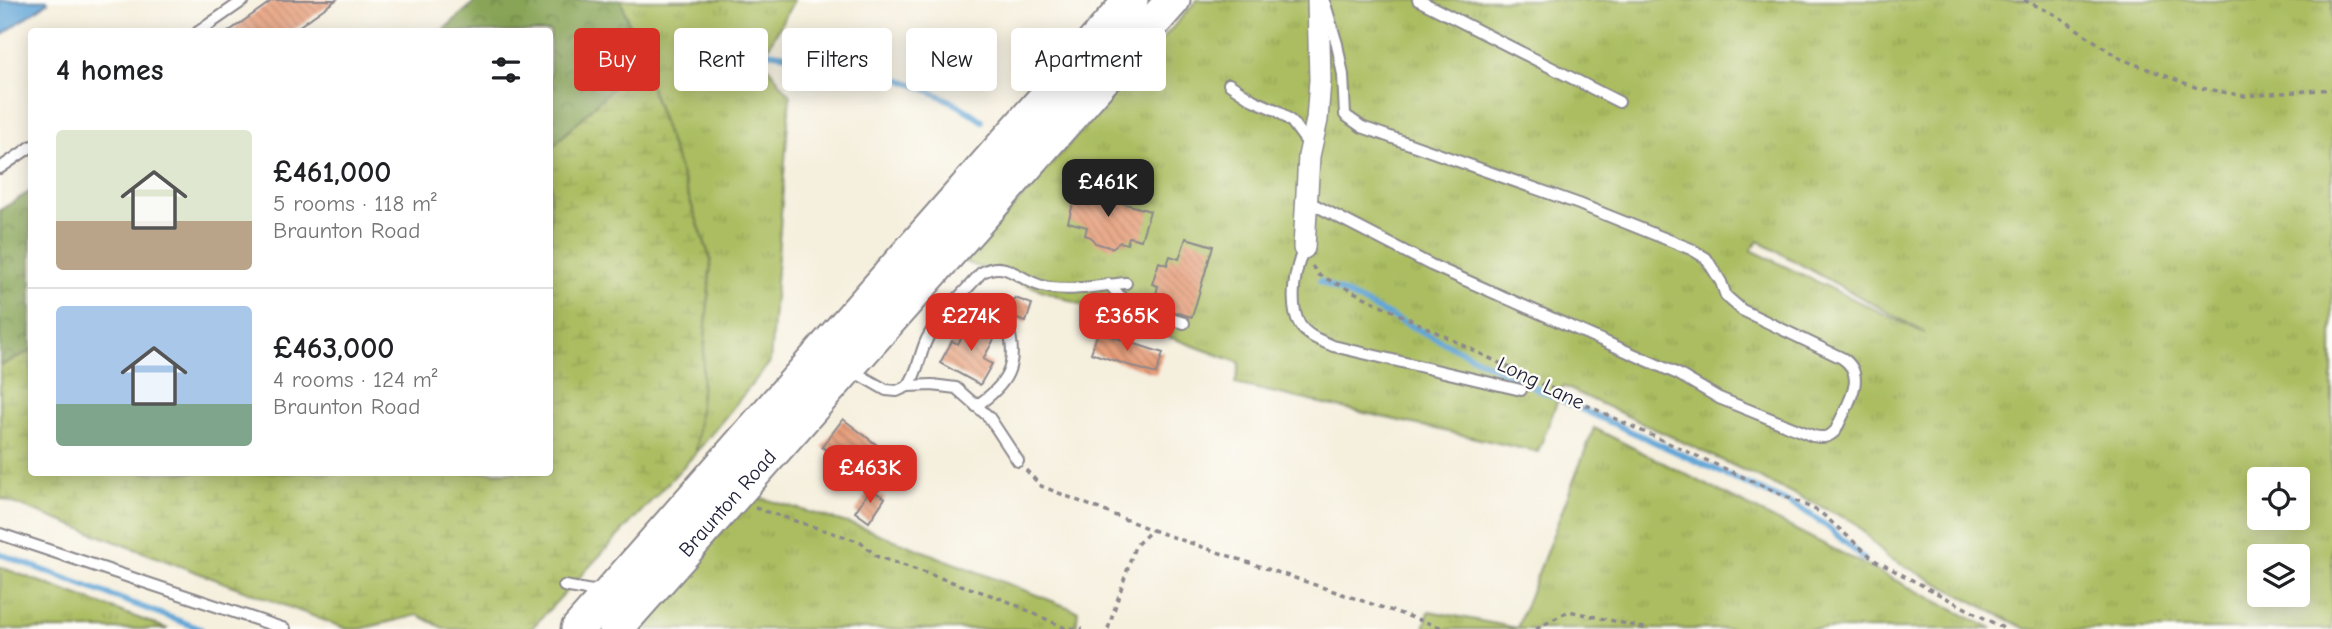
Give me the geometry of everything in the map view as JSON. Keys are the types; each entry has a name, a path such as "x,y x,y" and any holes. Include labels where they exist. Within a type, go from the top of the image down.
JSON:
{"main road":[{"name":"Braunton Road","path":"578,629 1131,0"},
{"name":"Braunton Road","path":"616,629 1173,0"}],"street":[{"path":"1304,248 1311,143 1317,120 1320,80 1321,0"}],"lane":[{"path":"204,28 244,0"},
{"path":"1307,201 1431,265 1678,374 1719,398 1813,436 1831,436 1836,430 1856,381 1853,367 1842,358 1759,320 1732,303 1706,258 1691,249 1580,204 1362,127 1345,116 1341,65 1321,0"},
{"path":"1418,0 1619,102"},
{"path":"1229,84 1253,100 1278,111 1311,143"},
{"path":"0,167 28,149"},
{"path":"1304,248 1296,275 1294,310 1300,325 1307,333 1333,346 1521,390"},
{"path":"908,386 915,376 921,353 932,331 981,273 990,268 1005,268 1029,282 1063,289 1126,283"},
{"path":"1109,284 1129,306 1184,323"},
{"path":"976,406 1004,383 1011,361 1011,337 1008,327"},
{"path":"848,367 886,390 897,391 908,386 933,384 956,388 989,417 1018,461"},
{"path":"0,534 285,629"},
{"path":"564,586 592,590 622,579"}],"path":[{"path":"2025,0 2058,16 2119,58 2195,87 2245,96 2332,89"},
{"name":"Long Lane","path":"1304,248 1308,260 1319,275 1622,422 1820,512 1876,561 2005,629"},
{"path":"1018,461 1041,486 1152,530 1446,629"},
{"path":"758,510 860,542 876,556 1005,600 1065,628 1083,629"},
{"path":"1108,629 1135,546 1152,530"},
{"path":"1536,629 1569,611 1649,629"}],"green space":[{"path":"477,0 621,0 630,28 574,28 574,91 615,91 553,146 553,28 446,28"},
{"path":"621,0 794,0 768,48 768,28 674,28 674,91 768,91 768,67 782,85 782,91 787,91 790,95 770,362 696,453 711,261 652,91 660,91 660,28 631,28"},
{"path":"1197,0 2332,0 2332,629 2026,629 1887,557 1854,522 1563,386 1538,452 1235,384 1240,363 965,262 1116,91 1166,91 1166,35","holes":["1758,241 1924,333 1751,250"]},
{"path":"609,91 652,91 711,261 696,453 531,629 445,629 418,615 360,629 347,629 0,498 0,366 28,352 28,476 553,476 553,146"},
{"path":"28,193 28,352 0,366 0,210"},
{"path":"1594,428 1992,629 1424,629 1429,611 1517,628"},
{"path":"751,495 861,527 1078,611 1076,629 637,629"},
{"path":"0,567 168,629 0,629"}],"water":[{"path":"0,0 47,0 48,2 0,36"}],"building":[{"path":"273,0 336,0 297,28 234,28"},
{"path":"1077,190 1150,211 1141,240 1129,237 1127,244 1120,242 1112,248 1095,243 1091,237 1085,235 1087,227 1068,222"},
{"path":"1186,238 1213,246 1192,317 1161,308 1165,297 1156,294 1158,286 1152,284 1159,262 1167,265 1170,256 1179,259"},
{"path":"1015,298 1032,304 1026,322 1004,315 1009,299"},
{"path":"972,320 997,334 983,359 992,364 980,385 940,363 952,341 958,344"},
{"path":"1098,332 1163,353 1156,374 1091,353"},
{"path":"843,419 899,462 879,490 822,447"},
{"path":"870,489 885,498 869,522 855,512"}],"waterway":[{"path":"768,52 782,54"},
{"path":"892,77 955,103 982,121"},
{"path":"1320,281 1546,393 1802,509 1828,527 1864,559"},
{"path":"0,554 201,629"}]}
